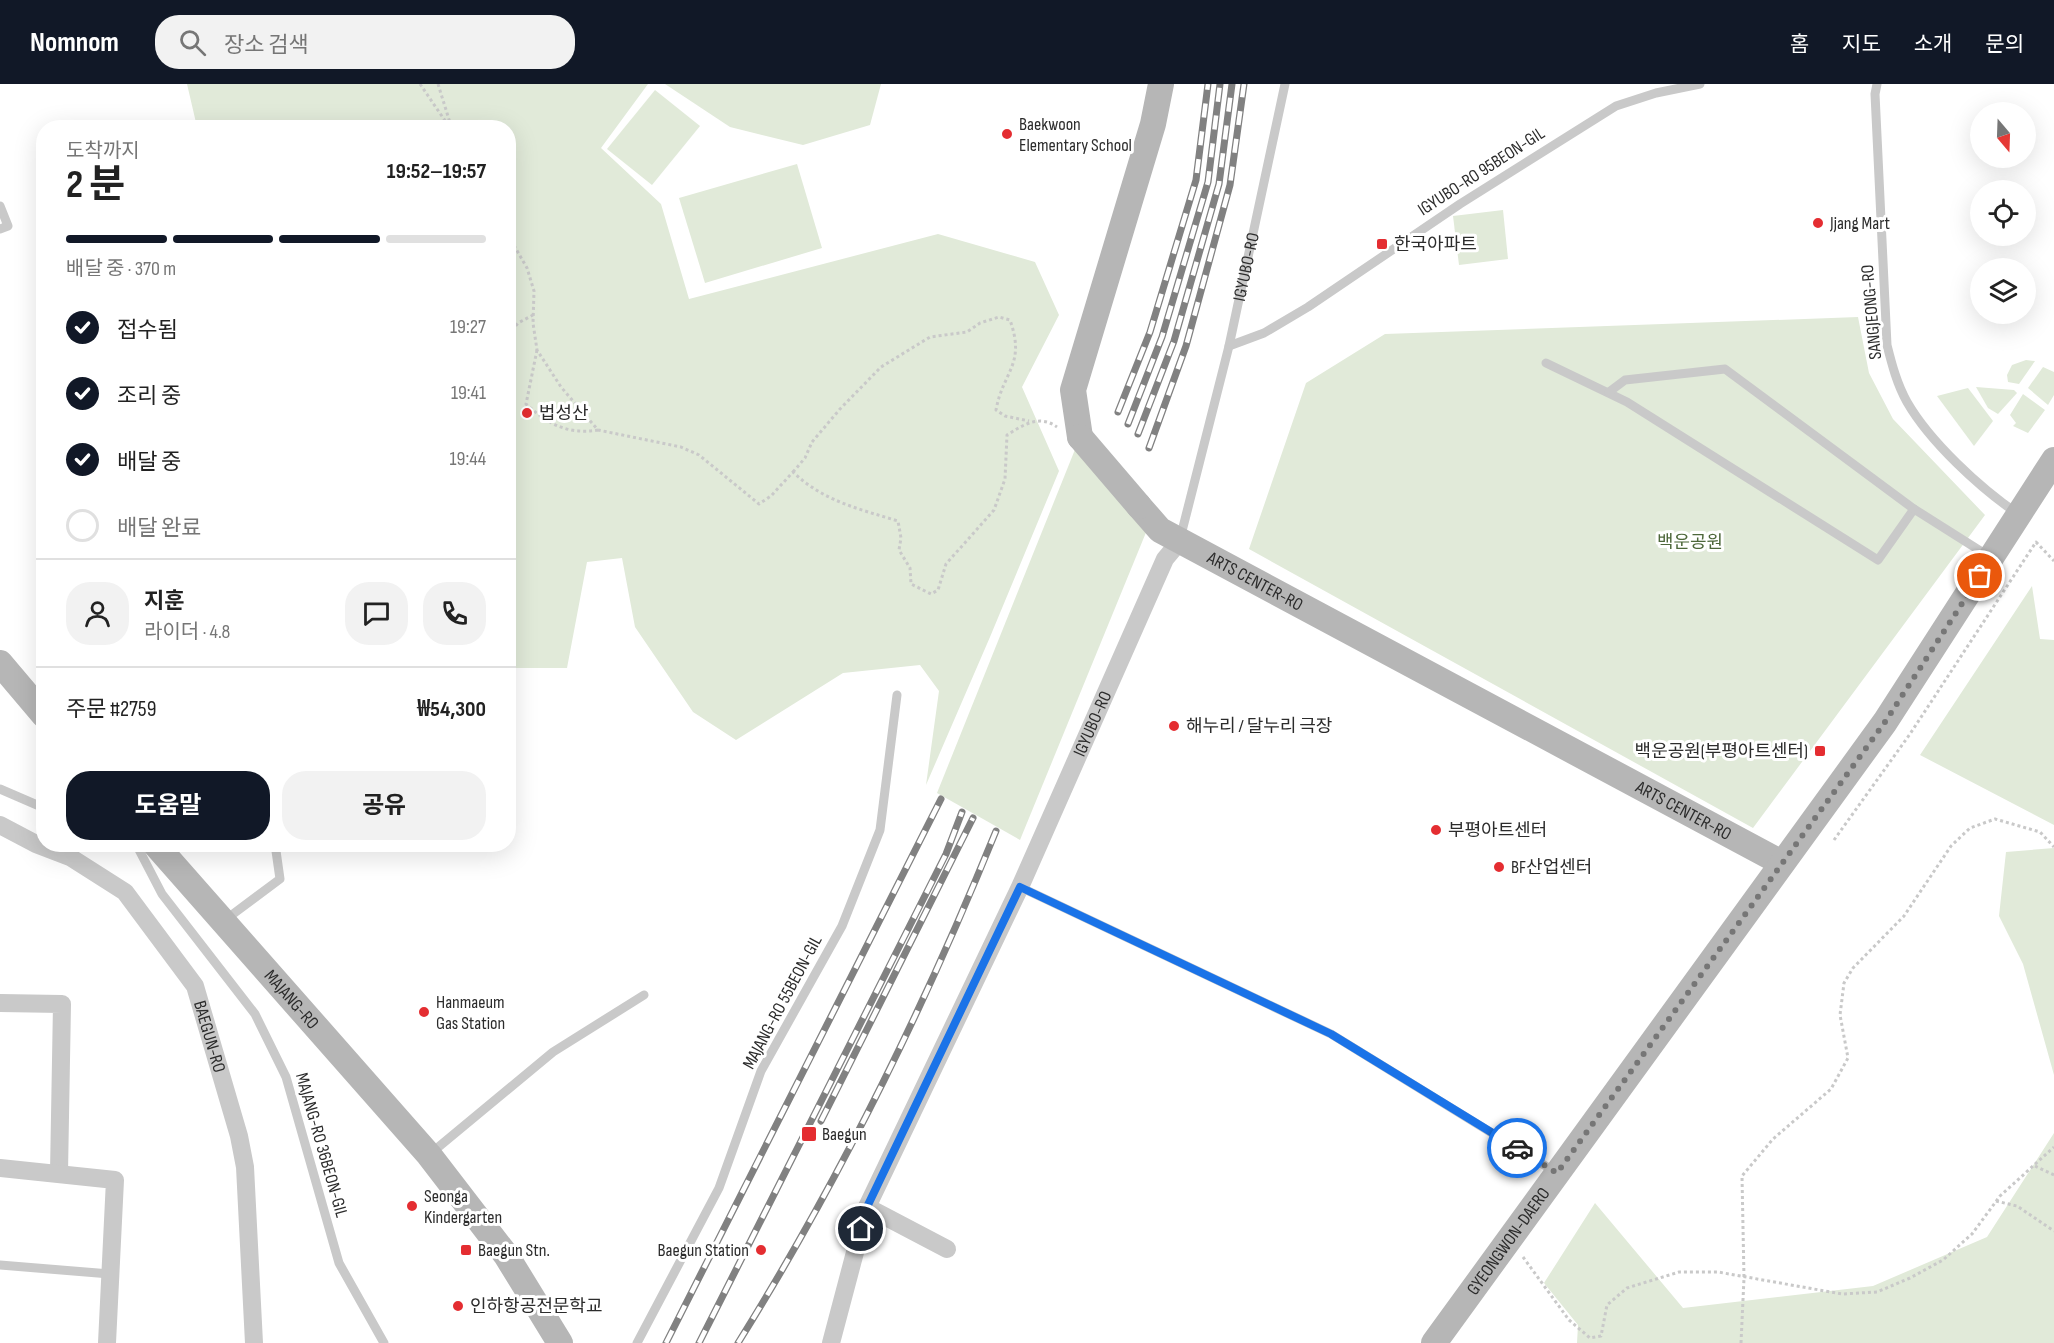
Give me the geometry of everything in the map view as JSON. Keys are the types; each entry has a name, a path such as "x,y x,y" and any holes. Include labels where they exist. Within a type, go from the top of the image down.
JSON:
{"main road":[{"path":"1070,433 1073,390 1153,124 1161,84"},
{"name":"ARTS CENTER-RO","path":"1070,433 1160,530 1782,863"},
{"name":"GYEONGWON-DAERO","path":"1434,1343 1885,722 2054,460"},
{"path":"0,663 36,706"},
{"name":"MAJANG-RO","path":"162,852 429,1155 506,1255 560,1343"}],"street":[{"name":"IGYUBO-RO","path":"831,1343 867,1207 1020,887 1165,559 1180,541"},
{"name":"BAEGUN-RO","path":"0,825 36,844"},
{"name":"BAEGUN-RO","path":"74,852 125,892 195,986 239,1136 245,1167 254,1343"},
{"path":"0,1003 62,1004 59,1173"},
{"path":"0,1168 115,1180 107,1343"},
{"path":"867,1207 947,1249"}],"lane":[{"name":"IGYUBO-RO","path":"1180,541 1229,346 1285,84"},
{"name":"IGYUBO-RO 95BEON-GIL","path":"1229,346 1264,333 1308,307 1460,204 1616,106 1656,93 1700,84"},
{"name":"SANGJEONG-RO","path":"1877,84 1875,93 1887,345 1892,367 1908,404 1920,421 1941,445 1997,499 2019,514"},
{"path":"0,206 4,227"},
{"path":"1546,363 1609,392 1878,560 1914,509"},
{"path":"1609,392 1624,380 1725,369 1914,509 1992,558"},
{"name":"MAJANG-RO 55BEON-GIL","path":"637,1343 719,1188 761,1071 846,915 880,830 897,694"},
{"path":"0,789 36,805"},
{"name":"MAJANG-RO 36BEON-GIL","path":"140,852 162,894 255,1014 286,1077 339,1263 384,1343"},
{"path":"223,921 280,879 276,852"},
{"path":"1020,887 1331,1034 1557,1173"},
{"path":"429,1155 553,1052 644,995"},
{"path":"0,1265 110,1275"}],"path":[{"path":"420,84 445,120"},
{"path":"438,84 449,120"},
{"path":"516,249 527,268 534,291 533,315 537,350 526,404 547,423 579,433 598,430 681,447 699,455 759,504 771,496 793,472 805,458 813,442 840,409 881,367 930,337 967,332 980,323 999,317 1010,320 1016,338 1017,354 1012,371 999,393 996,410 1005,416 1050,422 1070,433"},
{"path":"516,325 533,315"},
{"path":"537,350 561,387 598,430"},
{"path":"793,472 806,485 835,502 898,521 901,538 899,550 910,567 911,584 931,594 938,590 946,564 994,510 1005,479 1007,435 1029,421"},
{"path":"1834,840 1910,734 2036,542 2054,561"},
{"path":"1741,1343 1744,1278 1742,1176 1773,1139 1831,1089 1848,1058 1840,1015 1844,983 1853,968 1904,916 1951,846 1970,828 1995,819 2015,823 2040,832 2054,847"},
{"path":"1510,1238 1556,1303 1590,1338 1601,1336 1607,1305 1627,1288 1679,1272 1718,1272 1842,1294 1877,1292 1943,1260 1972,1234 1996,1201 2054,1147"},
{"path":"2035,1166 2054,1175"},
{"path":"1996,1201 2017,1206 2054,1231"}],"green space":[{"path":"187,84 648,84 601,148 661,204 689,299 938,234 1035,262 1059,315 1022,387 1059,471 926,785 939,691 920,665 843,673 736,740 693,712 635,627 622,558 587,562 567,668 516,668 516,120 195,120"},
{"path":"665,84 881,84 870,125 803,145 730,127"},
{"path":"655,90 700,126 652,185 607,149"},
{"path":"797,164 822,248 705,283 679,198"},
{"path":"1503,210 1508,259 1459,265 1453,216"},
{"name":"백운공원","path":"1858,317 1869,373 1893,419 1985,515 1753,828 1249,549 1306,383 1385,334"},
{"path":"2026,360 2035,361 2019,384 2008,382 2007,375 2012,365"},
{"path":"2043,367 2054,372 2054,395 2048,405 2028,388"},
{"path":"1976,387 2014,390 2017,393 1998,414 1988,408"},
{"path":"1968,388 1993,421 1974,446 1937,396"},
{"path":"2023,394 2045,410 2028,433 2013,426 2016,423 2010,415"},
{"path":"1076,447 1147,530 1020,840 937,793"},
{"path":"2032,586 2040,639 2054,640 2054,825 1920,755"},
{"path":"2054,848 2054,1075 2023,964 1999,916 2006,852"},
{"path":"2054,1133 2054,1343 1577,1343 1578,1325 1544,1283 1595,1203 1683,1308 1873,1286 1987,1237"}],"railway":[{"path":"1118,412 1150,332 1196,180 1208,84"},
{"path":"1128,424 1162,337 1208,182 1220,84"},
{"path":"1138,434 1174,341 1219,184 1232,84"},
{"path":"1149,448 1186,346 1230,185 1244,84"},
{"path":"666,1343 941,799"},
{"path":"699,1343 946,854 962,812"},
{"path":"821,1121 973,818"},
{"path":"738,1343 811,1220 878,1093 940,963 996,831"}],"way so far":[{"path":"1517,1148 1557,1173 1885,722 1980,576"}],"place":[{"name":"Baekwoon Elementary School","path":"1007,134"},
{"name":"Jjang Mart","path":"1818,223"},
{"name":"한국아파트","path":"1382,244"},
{"name":"법성산","path":"527,413"},
{"name":"해누리 / 달누리 극장","path":"1174,726"},
{"name":"백운공원(부평아트센터)","path":"1820,751"},
{"name":"부평아트센터","path":"1436,830"},
{"name":"BF산업센터","path":"1499,867"},
{"name":"Hanmaeum Gas Station","path":"424,1012"},
{"name":"Baegun","path":"809,1134"},
{"name":"Seonga Kindergarten","path":"412,1206"},
{"name":"Baegun Stn.","path":"466,1250"},
{"name":"Baegun Station","path":"761,1250"},
{"name":"인하항공전문학교","path":"458,1306"}],"route":[{"path":"861,1229 867,1207 1020,887 1331,1034 1517,1148"}]}
